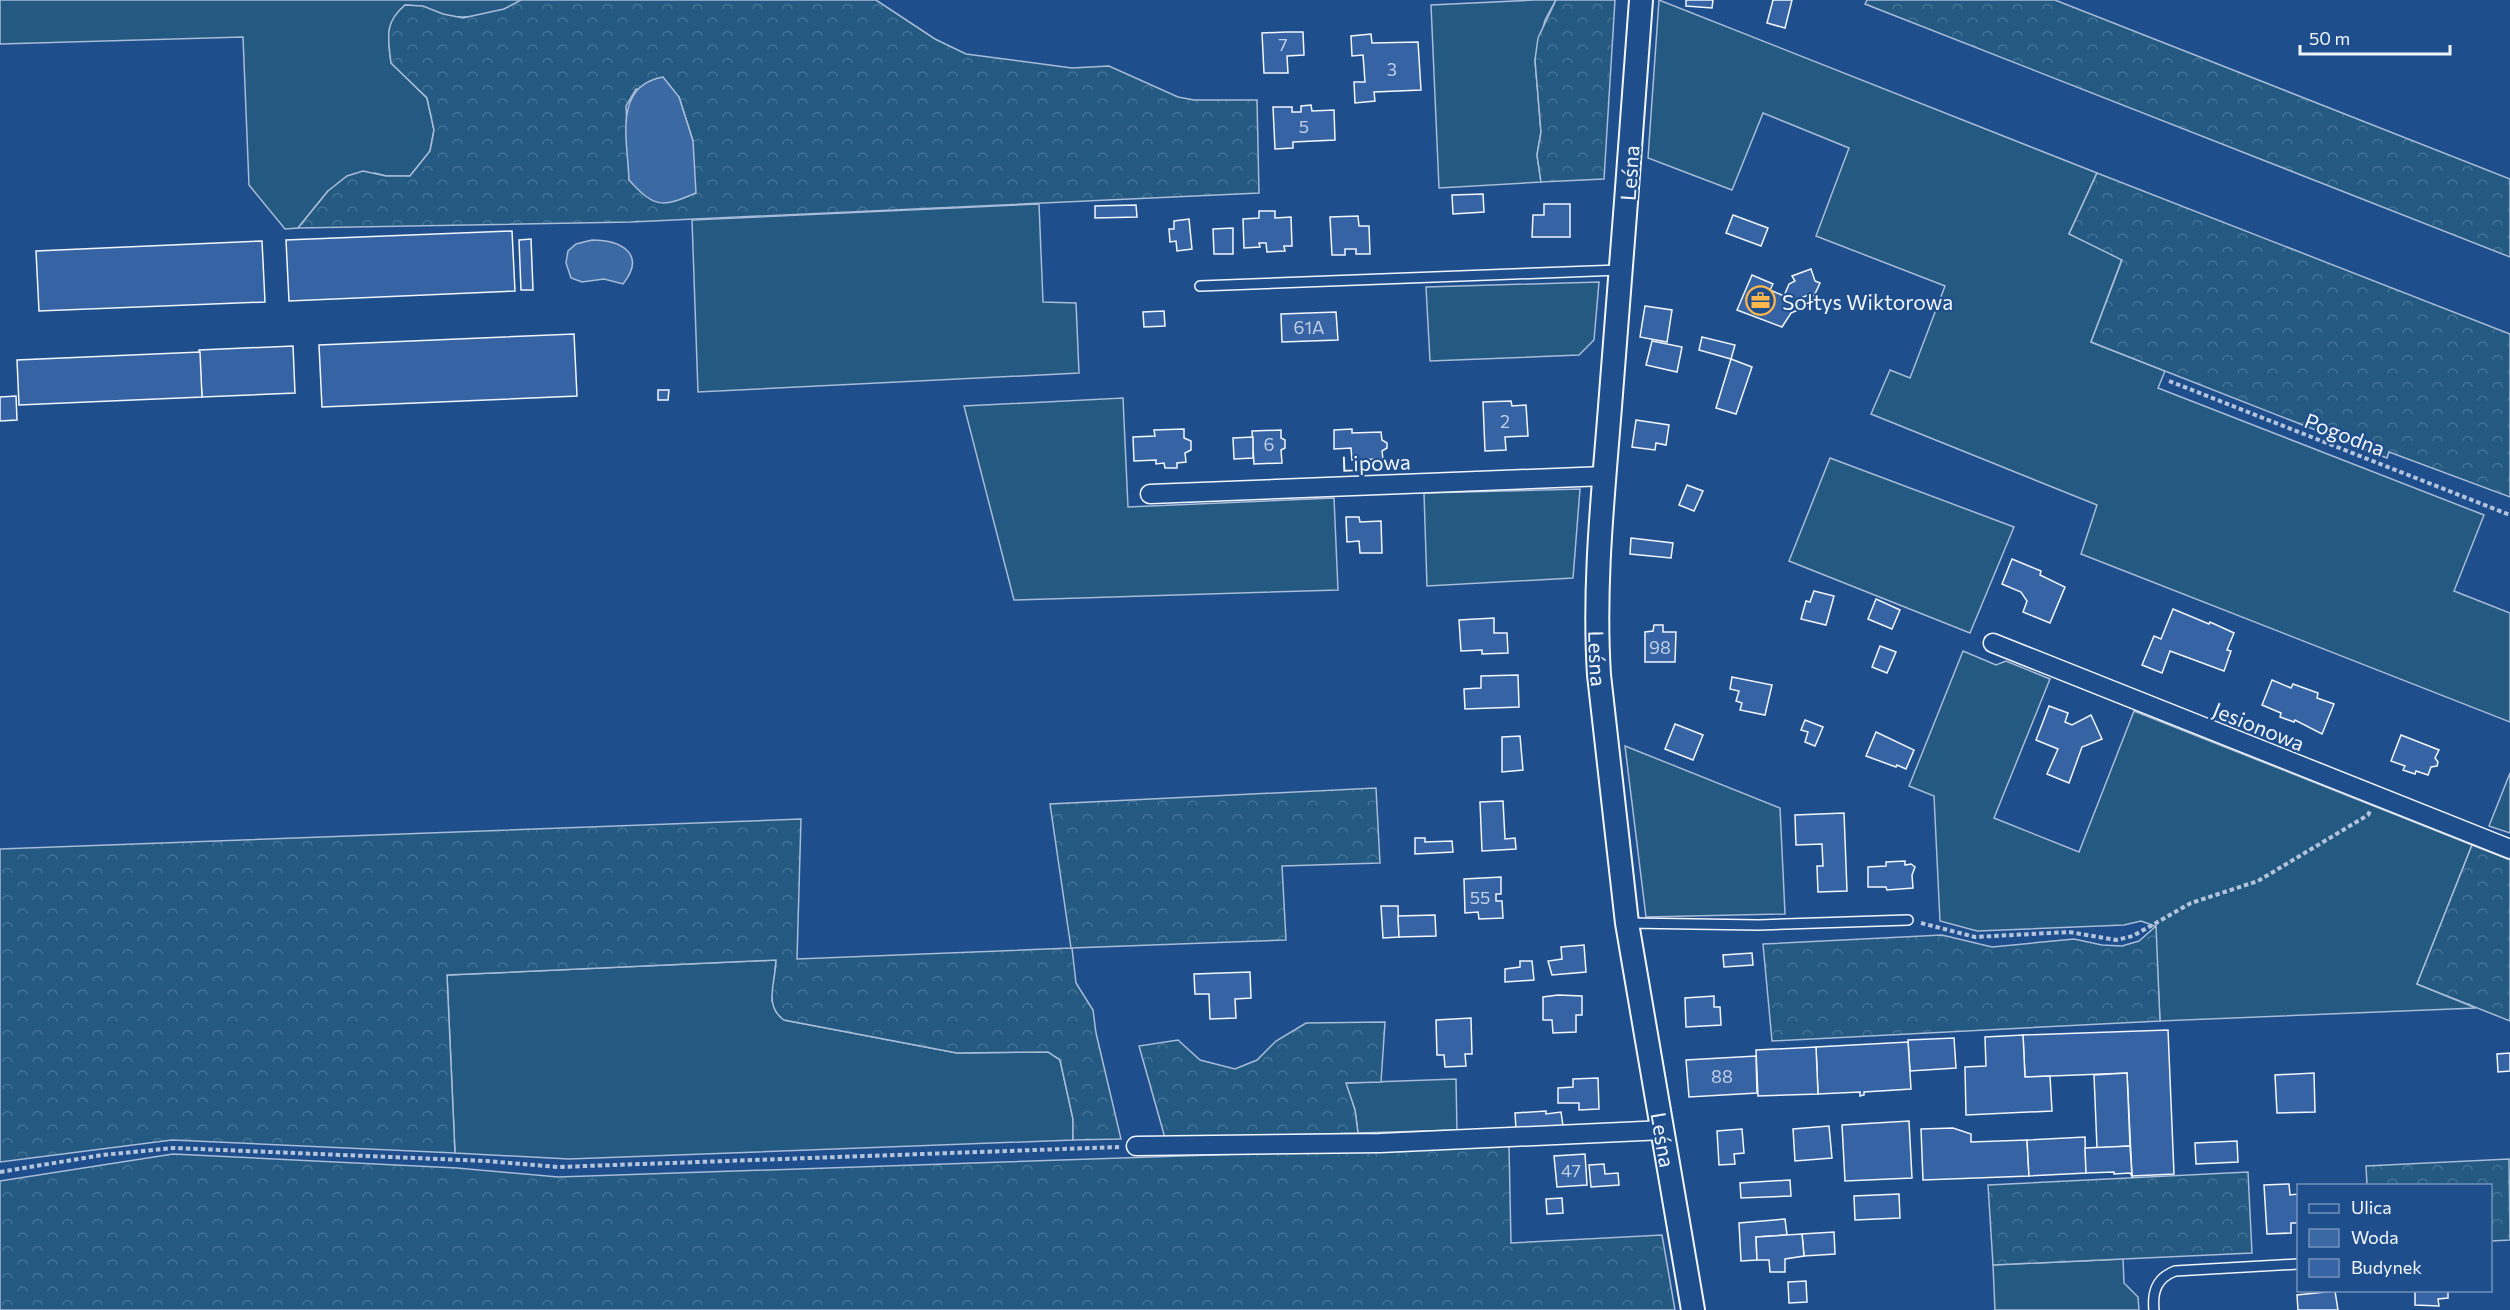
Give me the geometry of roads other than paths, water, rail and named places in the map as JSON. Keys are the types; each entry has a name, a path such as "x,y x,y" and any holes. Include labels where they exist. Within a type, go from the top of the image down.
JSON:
{"street":[{"name":"Leśna","path":"1641,0 1597,591 1597,635 1599,675 1627,923 1693,1310"},
{"name":"Lipowa","path":"1149,494 1605,476"},
{"name":"Jesionowa","path":"1993,643 2510,849"},
{"path":"1136,1146 1380,1143 1664,1130"}],"lane":[{"path":"1200,286 1622,270"},
{"path":"1627,923 1759,925 1908,920"},
{"path":"2154,1310 2153,1299 2156,1285 2165,1275 2175,1271 2297,1264"}],"water":[{"path":"663,77 679,97 693,141 696,193 667,203 653,201 629,180 626,133 626,118 636,92 647,82"},
{"path":"592,240 612,243 627,251 632,264 630,273 623,284 604,279 582,282 571,278 566,263 568,251 576,244"}],"place":[{"name":"Sołtys Wiktorowa","path":"1761,301"}]}
